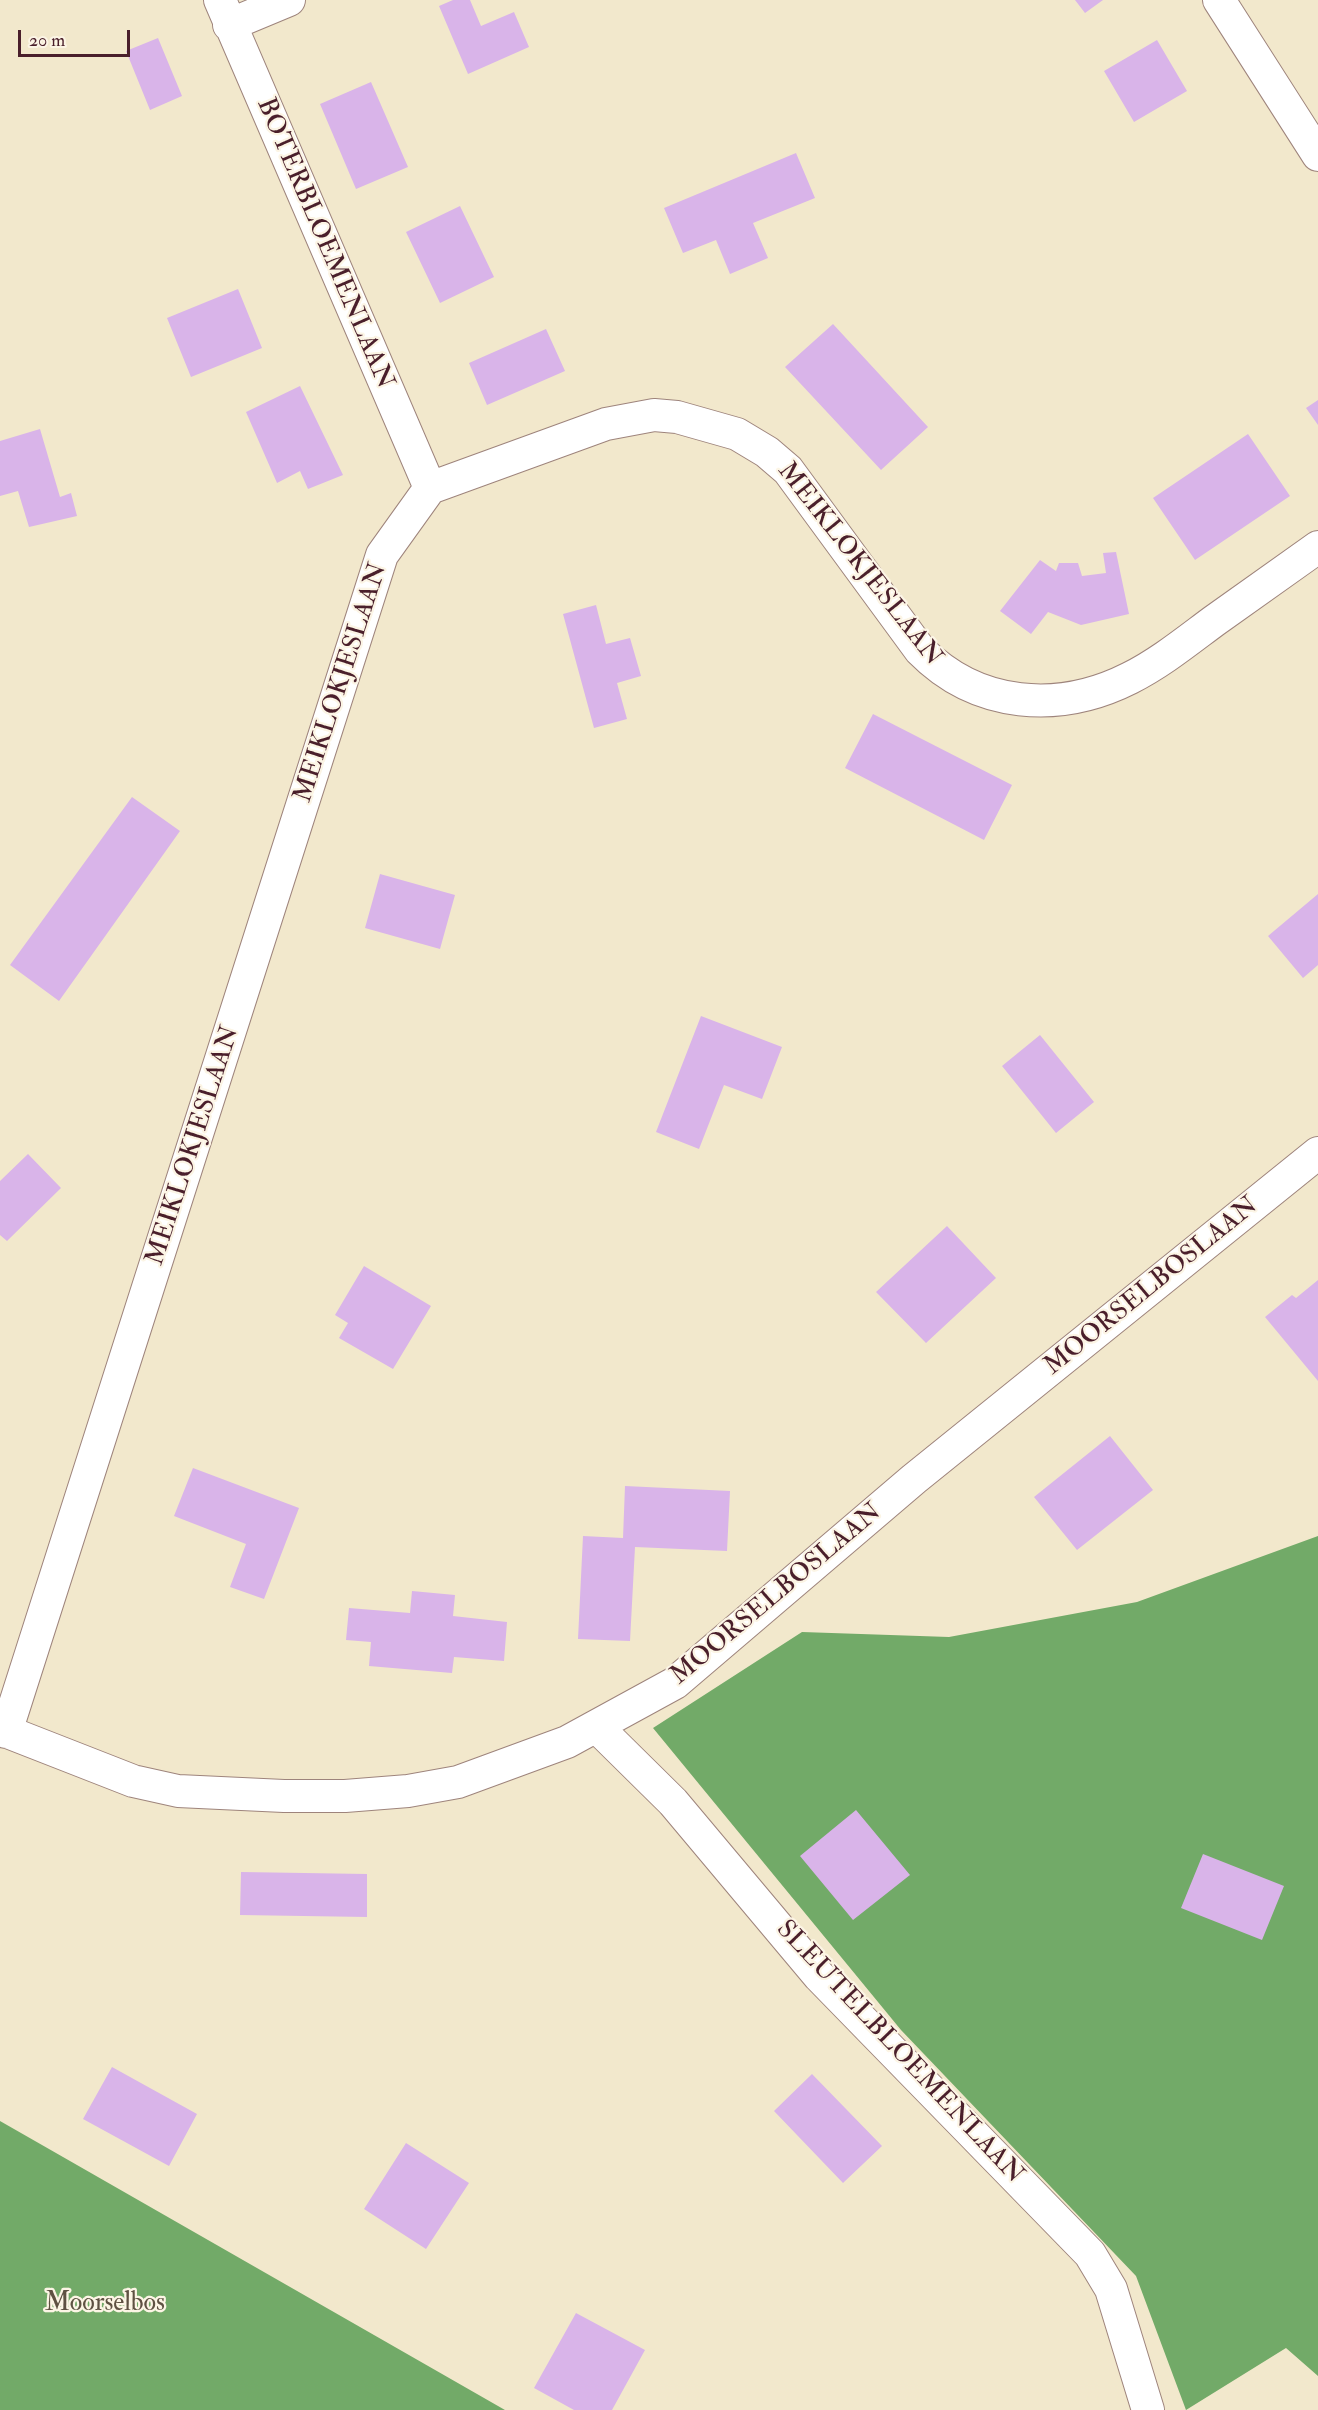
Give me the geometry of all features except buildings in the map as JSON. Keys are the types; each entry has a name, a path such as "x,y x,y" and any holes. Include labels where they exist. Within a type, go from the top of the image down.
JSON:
{"street":[{"path":"224,13 289,0"},
{"path":"1219,0 1318,155"},
{"name":"BOTERBLOEMENLAAN","path":"224,13 430,488"},
{"name":"MEIKLOKJESLAAN","path":"3,1731 382,555 430,488 629,418 677,417 737,434 767,452 800,484 920,650 934,664 949,676 975,689 1036,700 1063,699 1091,693 1137,675 1318,547"},
{"name":"MOORSELBOSLAAN","path":"3,1731 133,1781 178,1791 345,1796 408,1791 458,1782 567,1742 675,1683 914,1479 1318,1153"},
{"name":"SLEUTELBLOEMENLAAN","path":"597,1727 673,1802 819,1976 1090,2254 1107,2279 1115,2298 1148,2410"}],"green space":[{"path":"1318,1536 1318,2376 1286,2348 1186,2410 1136,2276 901,2030 653,1728 802,1632 949,1637 1137,1602"},
{"name":"Moorselbos","path":"0,2121 56,2153 505,2410 0,2410"}]}
